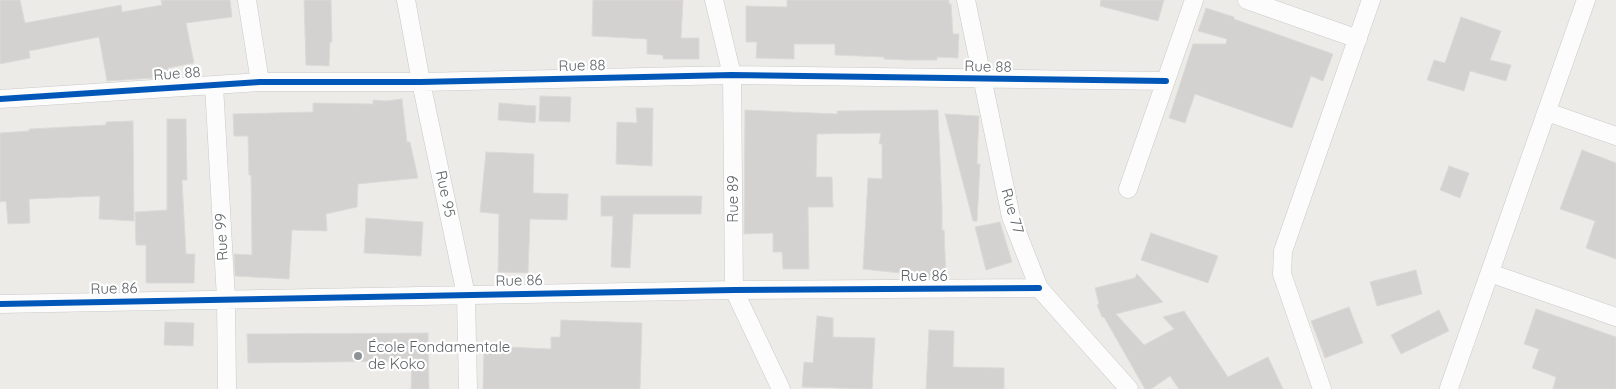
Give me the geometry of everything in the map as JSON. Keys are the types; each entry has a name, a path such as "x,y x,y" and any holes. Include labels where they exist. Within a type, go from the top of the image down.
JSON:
{"street":[{"path":"247,0 260,82"},
{"name":"Rue 95","path":"406,0 421,82 466,295 468,389"},
{"name":"Rue 89","path":"714,0 732,76 734,290 781,389"},
{"name":"Rue 77","path":"966,0 1011,216 1039,288 1129,389"},
{"path":"1128,189 1194,0"},
{"path":"1247,0 1358,39"},
{"path":"1322,389 1282,274 1282,251 1371,0"},
{"path":"1449,388 1586,0"},
{"name":"Rue 88","path":"0,98 260,82 421,82 732,76 1166,81"},
{"name":"Rue 99","path":"214,85 226,300 227,389"},
{"path":"1547,112 1616,136"},
{"path":"1490,273 1616,317"},
{"name":"Rue 86","path":"0,304 734,290 1039,288"}],"building":[{"path":"0,0 20,0 25,23 121,5 122,12 162,5 161,0 230,0 232,17 186,23 194,63 168,68 169,77 107,81 99,37 29,51 30,58 0,64"},
{"path":"304,0 331,0 332,42 330,42 329,66 306,65"},
{"path":"593,0 683,0 681,38 699,38 699,59 663,59 663,55 647,54 647,39 592,36"},
{"path":"787,0 949,0 949,4 951,4 953,34 959,34 958,58 937,57 937,60 906,60 835,55 835,44 794,44 794,59 756,58 757,42 746,42 746,6 787,7"},
{"path":"1101,0 1164,0 1158,21 1100,6"},
{"path":"1206,8 1333,54 1323,81 1311,76 1292,128 1195,94 1185,123 1169,118 1193,44 1226,44 1227,39 1198,31"},
{"path":"1461,17 1501,31 1490,60 1511,65 1506,81 1470,71 1464,91 1427,80 1434,60 1445,63"},
{"path":"540,96 571,97 570,122 539,121"},
{"path":"402,99 407,142 410,142 418,178 358,184 357,207 326,214 327,231 292,230 289,279 235,276 234,254 252,255 251,175 249,175 248,136 234,136 233,114 313,112 313,103 373,104 373,100"},
{"path":"499,103 536,106 535,123 498,120"},
{"path":"636,108 653,108 652,166 616,164 617,122 637,123"},
{"path":"745,110 837,114 837,111 938,110 942,230 944,230 946,278 900,278 900,273 863,269 868,178 882,179 882,144 879,144 881,133 817,134 816,177 832,177 833,207 808,207 809,269 783,269 782,252 773,252 773,233 744,234"},
{"path":"945,114 979,116 977,164 980,164 977,221 973,221"},
{"path":"167,119 186,119 187,180 182,180 186,254 195,254 194,283 146,283 146,245 136,245 135,212 167,210"},
{"path":"133,121 134,221 99,219 100,196 29,199 30,223 8,224 6,201 0,202 0,133 29,131 29,129 106,125 106,122"},
{"path":"1582,150 1616,163 1616,259 1586,248 1595,221 1560,209"},
{"path":"486,152 534,154 533,193 568,194 567,220 530,219 528,273 498,272 499,214 480,212"},
{"path":"1449,166 1469,173 1460,198 1440,190"},
{"path":"601,196 702,196 701,214 633,214 630,268 611,267 613,216 601,216"},
{"path":"366,218 423,222 421,256 364,253"},
{"path":"1000,222 1012,262 986,270 975,227"},
{"path":"1151,233 1218,256 1208,283 1141,260"},
{"path":"1416,270 1422,294 1377,306 1370,282"},
{"path":"1137,274 1163,302 1116,314 1144,345 1174,329 1163,317 1184,311 1228,377 1268,357 1283,389 1179,389 1170,376 1151,389 1145,389 1104,317 1102,317 1097,305 1099,304 1095,288 1135,278"},
{"path":"1349,307 1363,343 1325,358 1311,321"},
{"path":"1536,309 1616,337 1616,389 1553,389 1556,377 1532,368 1539,349 1524,344"},
{"path":"1439,310 1449,331 1401,354 1391,335"},
{"path":"817,316 833,318 833,337 875,338 872,389 802,387 804,362 813,363"},
{"path":"561,320 642,323 640,389 483,389 484,346 551,349 551,337 560,337"},
{"path":"165,322 194,323 193,346 164,345"},
{"path":"929,330 954,331 953,367 1004,368 1004,389 926,389"},
{"path":"428,333 429,389 411,389 412,361 248,363 247,334"}],"cycle path":[{"path":"0,99 260,82 421,82 732,75 1166,81"},
{"path":"0,304 734,290 1039,288"}],"place":[{"name":"École Fondamentale de Koko","path":"358,356"}]}
